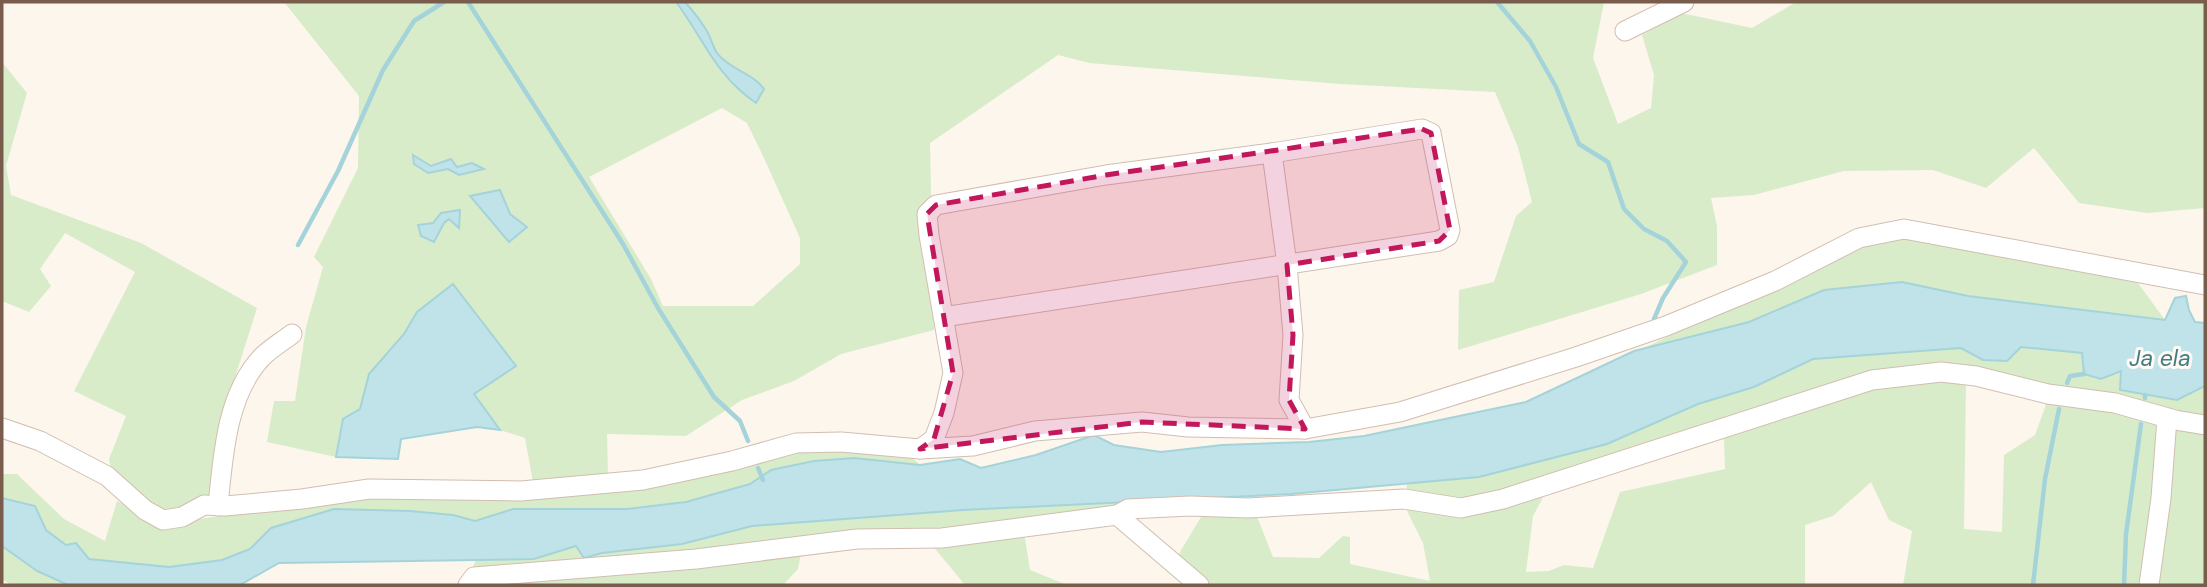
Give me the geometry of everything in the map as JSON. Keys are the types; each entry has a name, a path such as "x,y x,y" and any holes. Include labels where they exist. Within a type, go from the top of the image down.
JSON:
{"street":[{"path":"1625,31 1684,2"},
{"path":"920,449 934,439 944,413 953,373 943,317 927,214 936,205 1106,175 1272,153 1422,129 1431,133 1450,230 1448,236 1439,241 943,317"},
{"path":"1272,153 1293,335 1289,400 1304,429"},
{"path":"2,428 40,441 107,476 145,510 163,520 182,517 204,505 302,499 369,489 521,491 643,480 732,461 796,443 841,442 920,449 973,446 1035,431 1142,422 1188,428 1304,429 1400,412 1576,357 1666,326 1774,281 1859,237 1904,229 2205,285"},
{"path":"218,506 223,460 237,395 262,358 292,334"},
{"path":"468,585 474,577 696,559 857,539 942,538 1117,515 1128,509 1140,508 1248,508 1404,499 1461,508 1503,499 1872,380 1941,372 1976,376 2048,394 2115,403 2205,425"},
{"path":"2149,585 2168,418"},
{"path":"1117,515 1199,585"}],"highlighted area":[{"path":"1422,129 1431,133 1450,230 1439,241 1287,265 1293,335 1289,400 1305,429 1142,422 920,449 934,439 953,373 927,214 936,205 1106,175"}],"green space":[{"path":"284,2 1604,2 1593,58 1618,124 1651,108 1654,75 1642,35 1681,13 1752,28 1796,2 2205,2 2205,208 2147,213 2079,203 2034,148 1986,188 1933,170 1844,171 1754,195 1711,198 1717,226 1717,265 1641,294 1458,350 1459,290 1494,282 1516,216 1532,202 1518,147 1495,92 1340,84 1089,63 1058,55 930,143 934,330 841,354 794,381 742,400 686,436 607,434 608,475 533,482 525,438 500,430 474,394 516,366 417,312 404,334 369,374 360,409 343,419 336,457 267,442 274,401 295,401 306,327 323,267 314,257 358,168 359,96","holes":["722,108 747,123 800,238 800,264 753,306 663,306 651,279 589,177"]},
{"path":"2,62 27,93 6,166 11,195 141,243 257,308 230,393 213,498 172,512 149,503 112,474 109,459 126,416 74,391 135,272 65,233 40,269 51,286 29,312 2,301"},
{"path":"1897,238 2135,279 2165,320 1968,296 1902,282 1824,290 1749,322 1640,350 1849,249"},
{"path":"2021,347 2083,353 2122,371 2120,390 2177,400 2205,386 2205,420 1966,381 1964,529 2002,532 2004,455 2035,435 2048,399 2205,430 2205,585 1903,585 1912,531 1889,520 1871,482 1833,516 1805,525 1805,585 1207,585 1177,557 1201,517 1256,514 1273,557 1319,558 1343,536 1350,537 1350,564 1430,581 1423,543 1405,507 1407,484 1479,477 1607,444 1698,404 1754,387 1813,359 1961,348 1983,360 2007,361","holes":["1724,439 1725,469 1620,492 1593,568 1564,565 1549,571 1526,572 1533,516 1546,492"]},
{"path":"802,450 907,453 920,465 854,458 814,461 771,470 750,484 686,502 627,509 513,509 475,521 453,515 410,511 334,509 271,528 250,549 222,560 169,567 89,559 76,543 66,545 46,530 35,506 2,498 2,474 17,474 64,519 105,541 117,501 160,525 364,494 517,495"},
{"path":"1119,503 1109,510 932,532 469,576 476,560 534,559 577,546 584,558 602,553 682,544 752,526 963,510"},
{"path":"1024,532 1030,570 1067,585 965,585 932,545"},
{"path":"2,546 37,571 68,585 11,585 2,579"},
{"path":"801,554 798,569 783,585 475,585"}],"water":[{"path":"676,2 685,2 694,13 722,59 754,79 764,89 756,103 730,81"},
{"path":"413,155 431,166 451,159 457,167 472,163 484,169 459,175 448,169 428,173 414,164"},
{"path":"500,190 510,214 527,227 509,242 470,196"},
{"path":"460,210 459,228 449,219 434,242 421,236 418,225 433,223 441,213"},
{"name":"Ja ela","path":"1902,282 1968,296 2165,320 2175,298 2186,296 2195,322 2205,323 2205,386 2177,400 2120,390 2121,371 2101,379 2084,374 2082,353 2021,347 2007,361 1983,360 1961,348 1813,359 1754,387 1698,404 1607,444 1479,477 1291,494 963,510 752,526 682,544 602,553 584,558 576,546 534,559 279,563 240,585 68,585 37,571 2,546 2,498 35,506 46,530 66,545 76,543 89,559 169,567 222,560 250,549 271,528 334,509 410,511 453,515 475,521 513,509 627,509 686,502 750,484 771,470 814,461 854,458 920,465 960,459 981,468 1036,455 1094,435 1114,445 1161,452 1222,445 1309,442 1364,436 1526,402 1634,351 1749,322 1824,290"},
{"path":"453,284 516,366 474,394 500,430 477,427 401,439 398,459 336,457 343,419 360,409 369,374 404,334 417,312"}],"waterway":[{"path":"298,245 338,171 383,70 414,21 444,2"},
{"path":"468,2 623,244 658,308 714,397 740,421 748,441"},
{"path":"1497,2 1530,41 1556,87 1579,144 1608,162 1624,209 1644,229 1667,241 1686,262 1663,298 1654,319"},
{"path":"2067,383 2070,376 2084,374"},
{"path":"2033,585 2045,479 2059,409"},
{"path":"2124,585 2126,534 2141,424"},
{"path":"758,468 763,480"}]}
